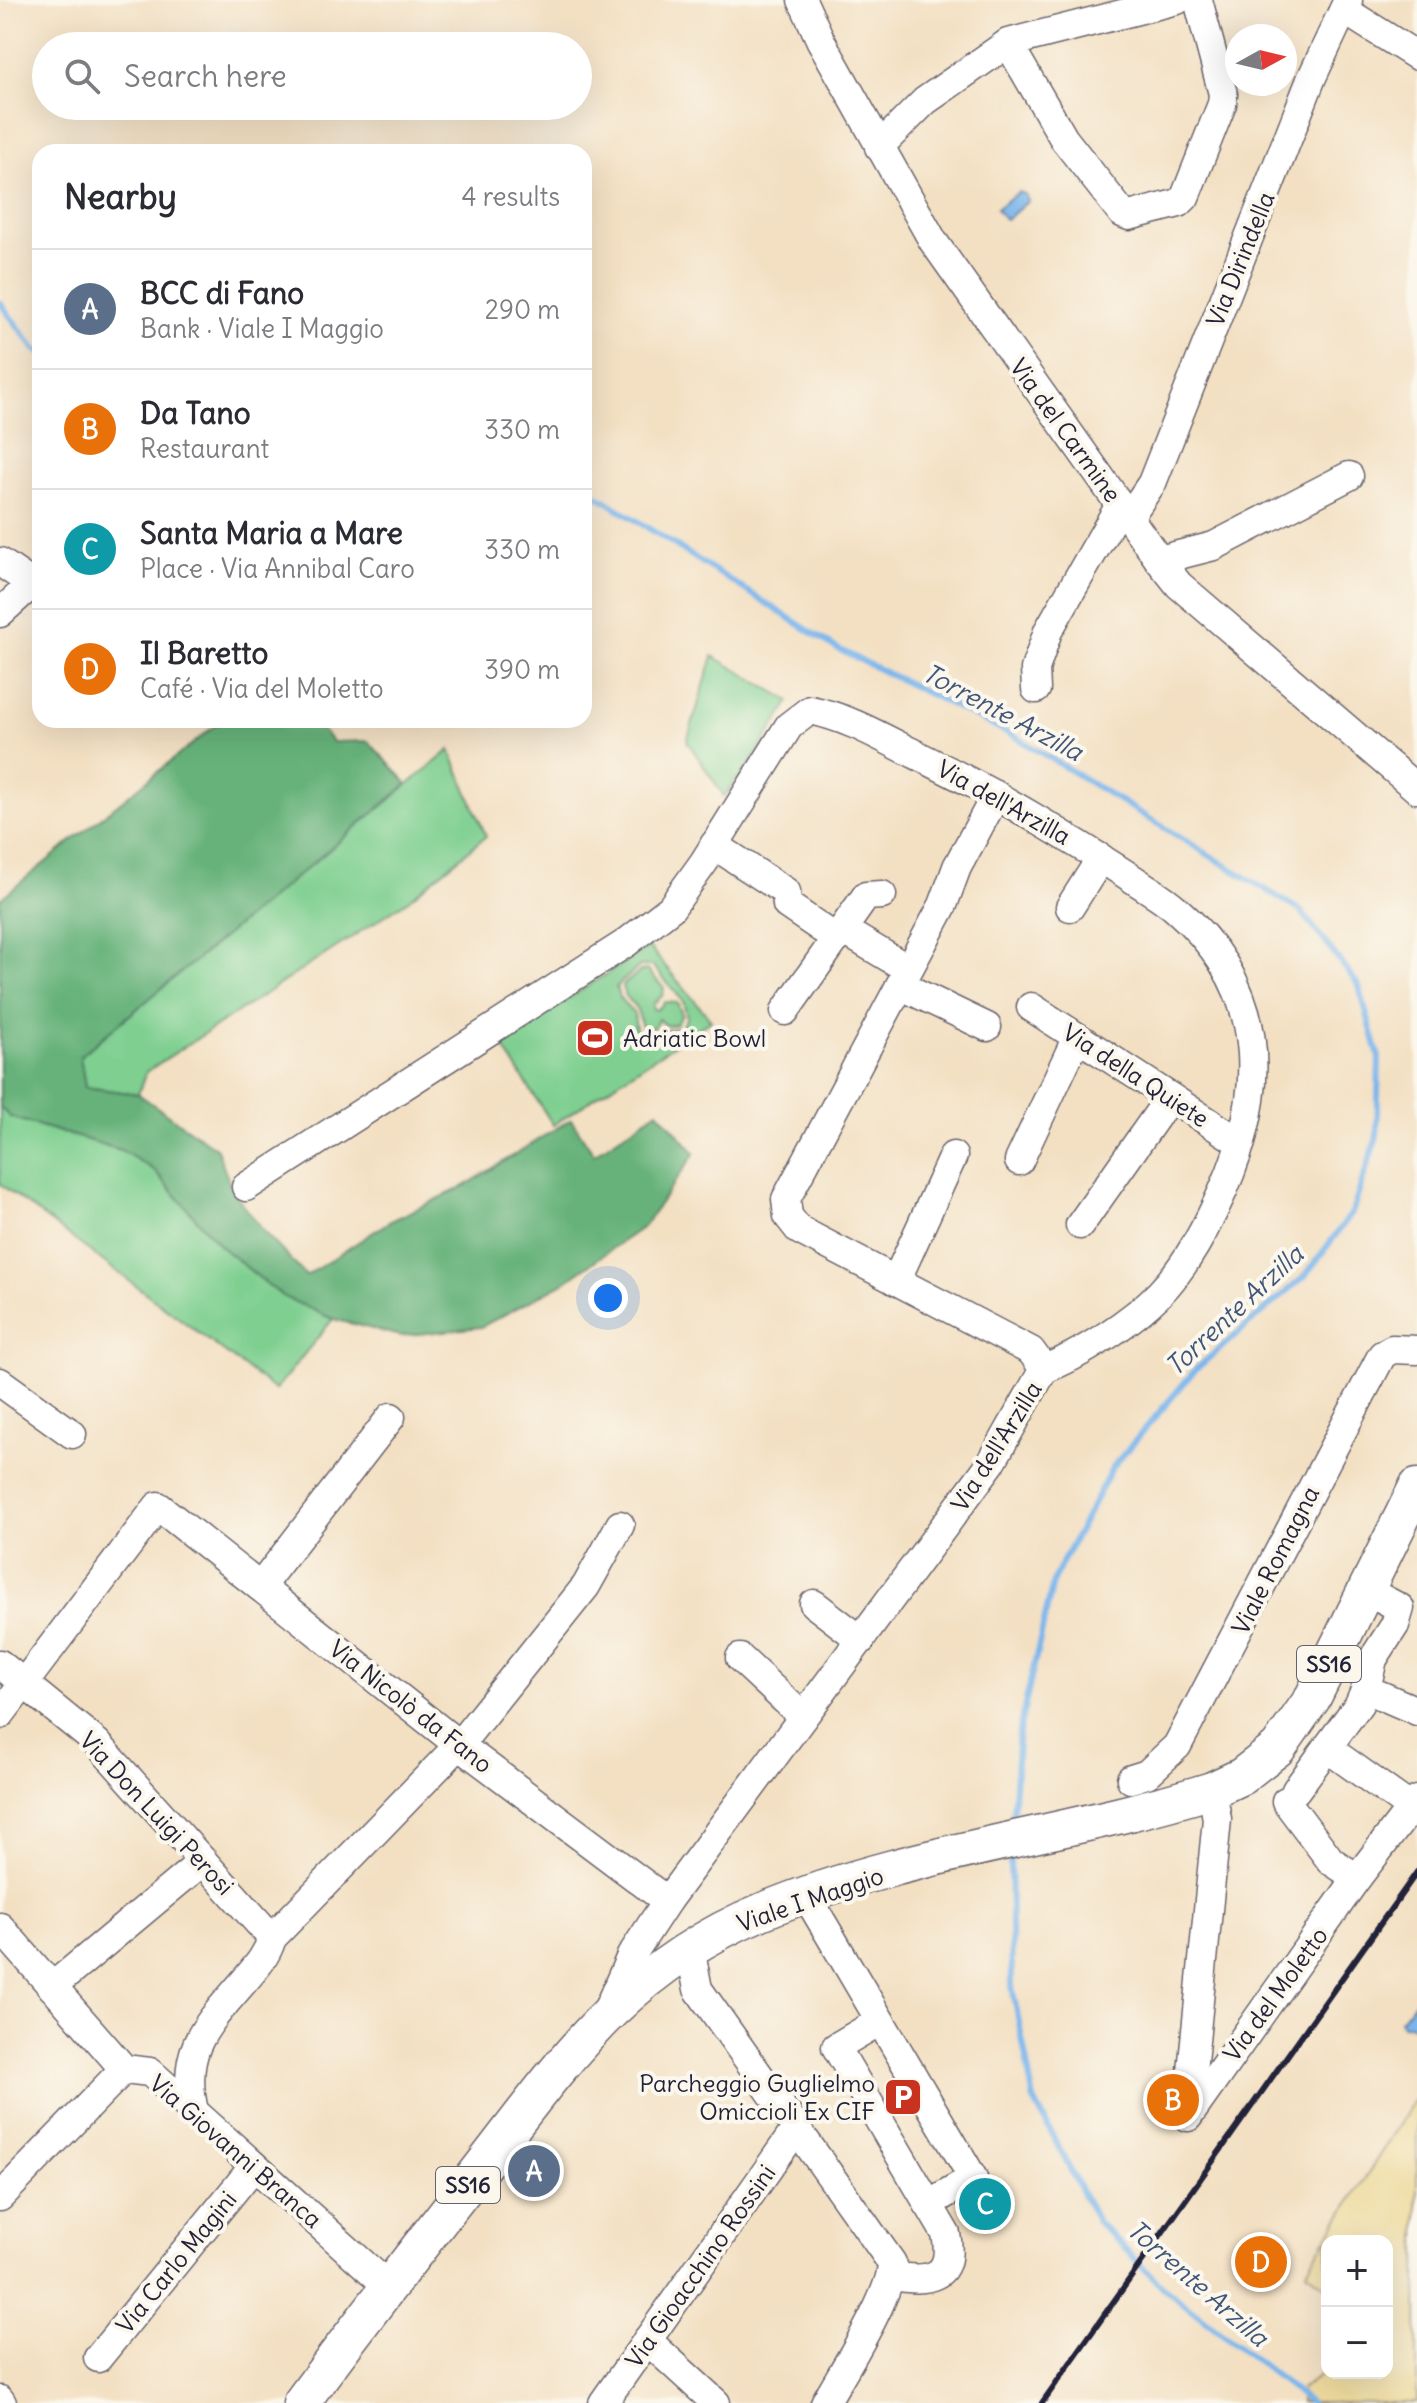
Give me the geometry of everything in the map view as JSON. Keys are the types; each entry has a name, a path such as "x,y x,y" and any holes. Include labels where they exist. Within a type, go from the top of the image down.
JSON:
{"main road":[{"name":"SS16","path":"1202,1793 1242,1776 1278,1748 1312,1699 1366,1590 1406,1537 1417,1487"},
{"name":"Viale I Maggio","path":"301,2403 554,2070 606,2014 690,1948 746,1918 806,1895 923,1862 1202,1793"}],"street":[{"name":"Via del Carmine","path":"802,0 821,41 933,241 1159,560 1179,585 1417,789"},
{"path":"879,147 925,101 1008,43 1177,0"},
{"path":"1008,43 1064,139 1122,213 1129,216 1179,203 1185,197 1222,104 1223,94 1198,0"},
{"path":"1346,5 1417,56"},
{"name":"Via Dirindella","path":"1036,689 1035,669 1048,631 1124,511 1152,483 1312,77 1346,5"},
{"path":"1159,560 1214,546 1349,476"},
{"path":"1179,585 1214,546"},
{"path":"0,562 32,580"},
{"path":"0,613 32,585"},
{"name":"Via dell'Arzilla","path":"246,1187 626,943 671,908 709,854 789,726 810,710 839,716 996,795 1101,858 1176,908 1209,943 1230,975 1245,1008 1253,1048 1253,1094 1241,1143 1221,1196 1195,1248 1160,1293 1113,1330 1062,1362 1044,1369 991,1463 667,1901 627,1964 606,2014"},
{"path":"996,795 957,867 943,905 786,1199 788,1216 799,1230 1031,1351 1044,1369"},
{"path":"709,854 786,892 787,905 840,934 987,1027"},
{"path":"1070,907 1101,858"},
{"path":"785,1011 866,896 882,895"},
{"name":"Via della Quiete","path":"1031,1007 1241,1143"},
{"path":"1019,1161 1077,1037"},
{"path":"1080,1225 1170,1097"},
{"path":"896,1281 953,1156"},
{"name":"Viale Romagna","path":"1131,1779 1147,1774 1177,1746 1382,1355 1392,1349 1417,1350"},
{"path":"0,1382 72,1434"},
{"path":"260,1587 391,1417"},
{"name":"Via Nicolò da Fano","path":"23,1683 158,1506 459,1745 667,1901"},
{"path":"194,2111 189,2090 190,2058 211,2021 268,1954 272,1938 459,1745 586,1586 620,1525"},
{"path":"1357,1878 1331,1861 1291,1795 1359,1704 1373,1659 1395,1625 1400,1608 1366,1590"},
{"path":"814,1604 861,1640"},
{"path":"740,1658 803,1717"},
{"name":"Via Don Luigi Perosi","path":"0,1664 97,1743 272,1938"},
{"path":"0,1715 23,1683"},
{"path":"1380,1695 1417,1711"},
{"path":"1327,1748 1414,1804"},
{"name":"Via del Moletto","path":"1202,1793 1217,1819 1188,2117 1357,1878 1414,1804"},
{"path":"52,1987 203,1861"},
{"path":"806,1895 973,2178 928,2204"},
{"name":"Via Giovanni Branca","path":"0,1927 124,2069 150,2072 389,2287"},
{"path":"690,1948 698,1989 892,2263 892,2276 825,2403"},
{"path":"657,1971 679,1978 698,1989"},
{"path":"880,2021 836,2047 946,2234 947,2260 942,2272 930,2279 892,2276"},
{"path":"3,2188 124,2069"},
{"name":"Via Gioacchino Rossini","path":"603,2403 797,2128"},
{"name":"Via Carlo Magini","path":"98,2358 254,2166"},
{"path":"647,2340 716,2403"}],"green space":[{"path":"713,656 790,701 746,770 724,796 687,741"},
{"path":"212,728 320,728 333,742 368,741 408,784 80,1056 85,1087 138,1094 217,1149 232,1190 265,1233 306,1276 389,1222 463,1187 571,1119 594,1154 658,1111 695,1153 644,1226 562,1284 481,1327 400,1336 333,1319 282,1296 220,1246 154,1170 121,1150 10,1117 0,1107 0,899"},
{"path":"450,750 486,836 407,901 146,1072 138,1094 85,1087 80,1056"},
{"name":"Adriatic Bowl","path":"649,947 711,1020 553,1125 500,1042","holes":["640,966 653,966 683,1001 687,1017 681,1027 650,1034 636,1030 634,1014 619,997 616,987"]},
{"name":"Adriatic Bowl","path":"647,970 664,988 653,1009 657,1010 665,1002 677,1003 682,1014 676,1024 667,1026 658,1019 655,1027 644,1029 637,1010 624,993 622,986"},
{"path":"0,1107 10,1117 121,1150 154,1170 220,1246 282,1296 333,1319 275,1390 0,1184"}],"sand":[{"path":"1417,2096 1417,2403 1300,2403 1301,2389 1321,2375 1321,2379 1393,2379 1393,2235 1329,2235"},
{"path":"1321,2247 1321,2282 1306,2271"}],"water":[{"path":"1018,192 1025,194 1028,201 1006,220 996,209"},
{"path":"1417,1999 1417,2027 1402,2025 1400,2020"}],"waterway":[{"name":"Torrente Arzilla","path":"0,303 32,345"},
{"name":"Torrente Arzilla","path":"592,492 836,648 1012,735 1301,911 1359,986 1379,1057 1377,1136 1352,1213 1305,1276 1196,1369 1112,1468 1054,1578 1019,1731 1012,1828"},
{"name":"Torrente Arzilla","path":"1010,1851 1012,1986 1034,2100 1097,2221 1164,2288 1310,2403"}],"railway":[{"path":"1042,2403 1417,1872"}],"place":[{"name":"Adriatic Bowl","path":"595,1038"},
{"name":"Parcheggio Guglielmo Omiccioli Ex CIF","path":"903,2097"},
{"name":"Da Tano","path":"1173,2100"},
{"name":"BCC di Fano","path":"534,2171"},
{"name":"Santa Maria a Mare","path":"985,2204"},
{"name":"Il Baretto","path":"1261,2262"}]}
